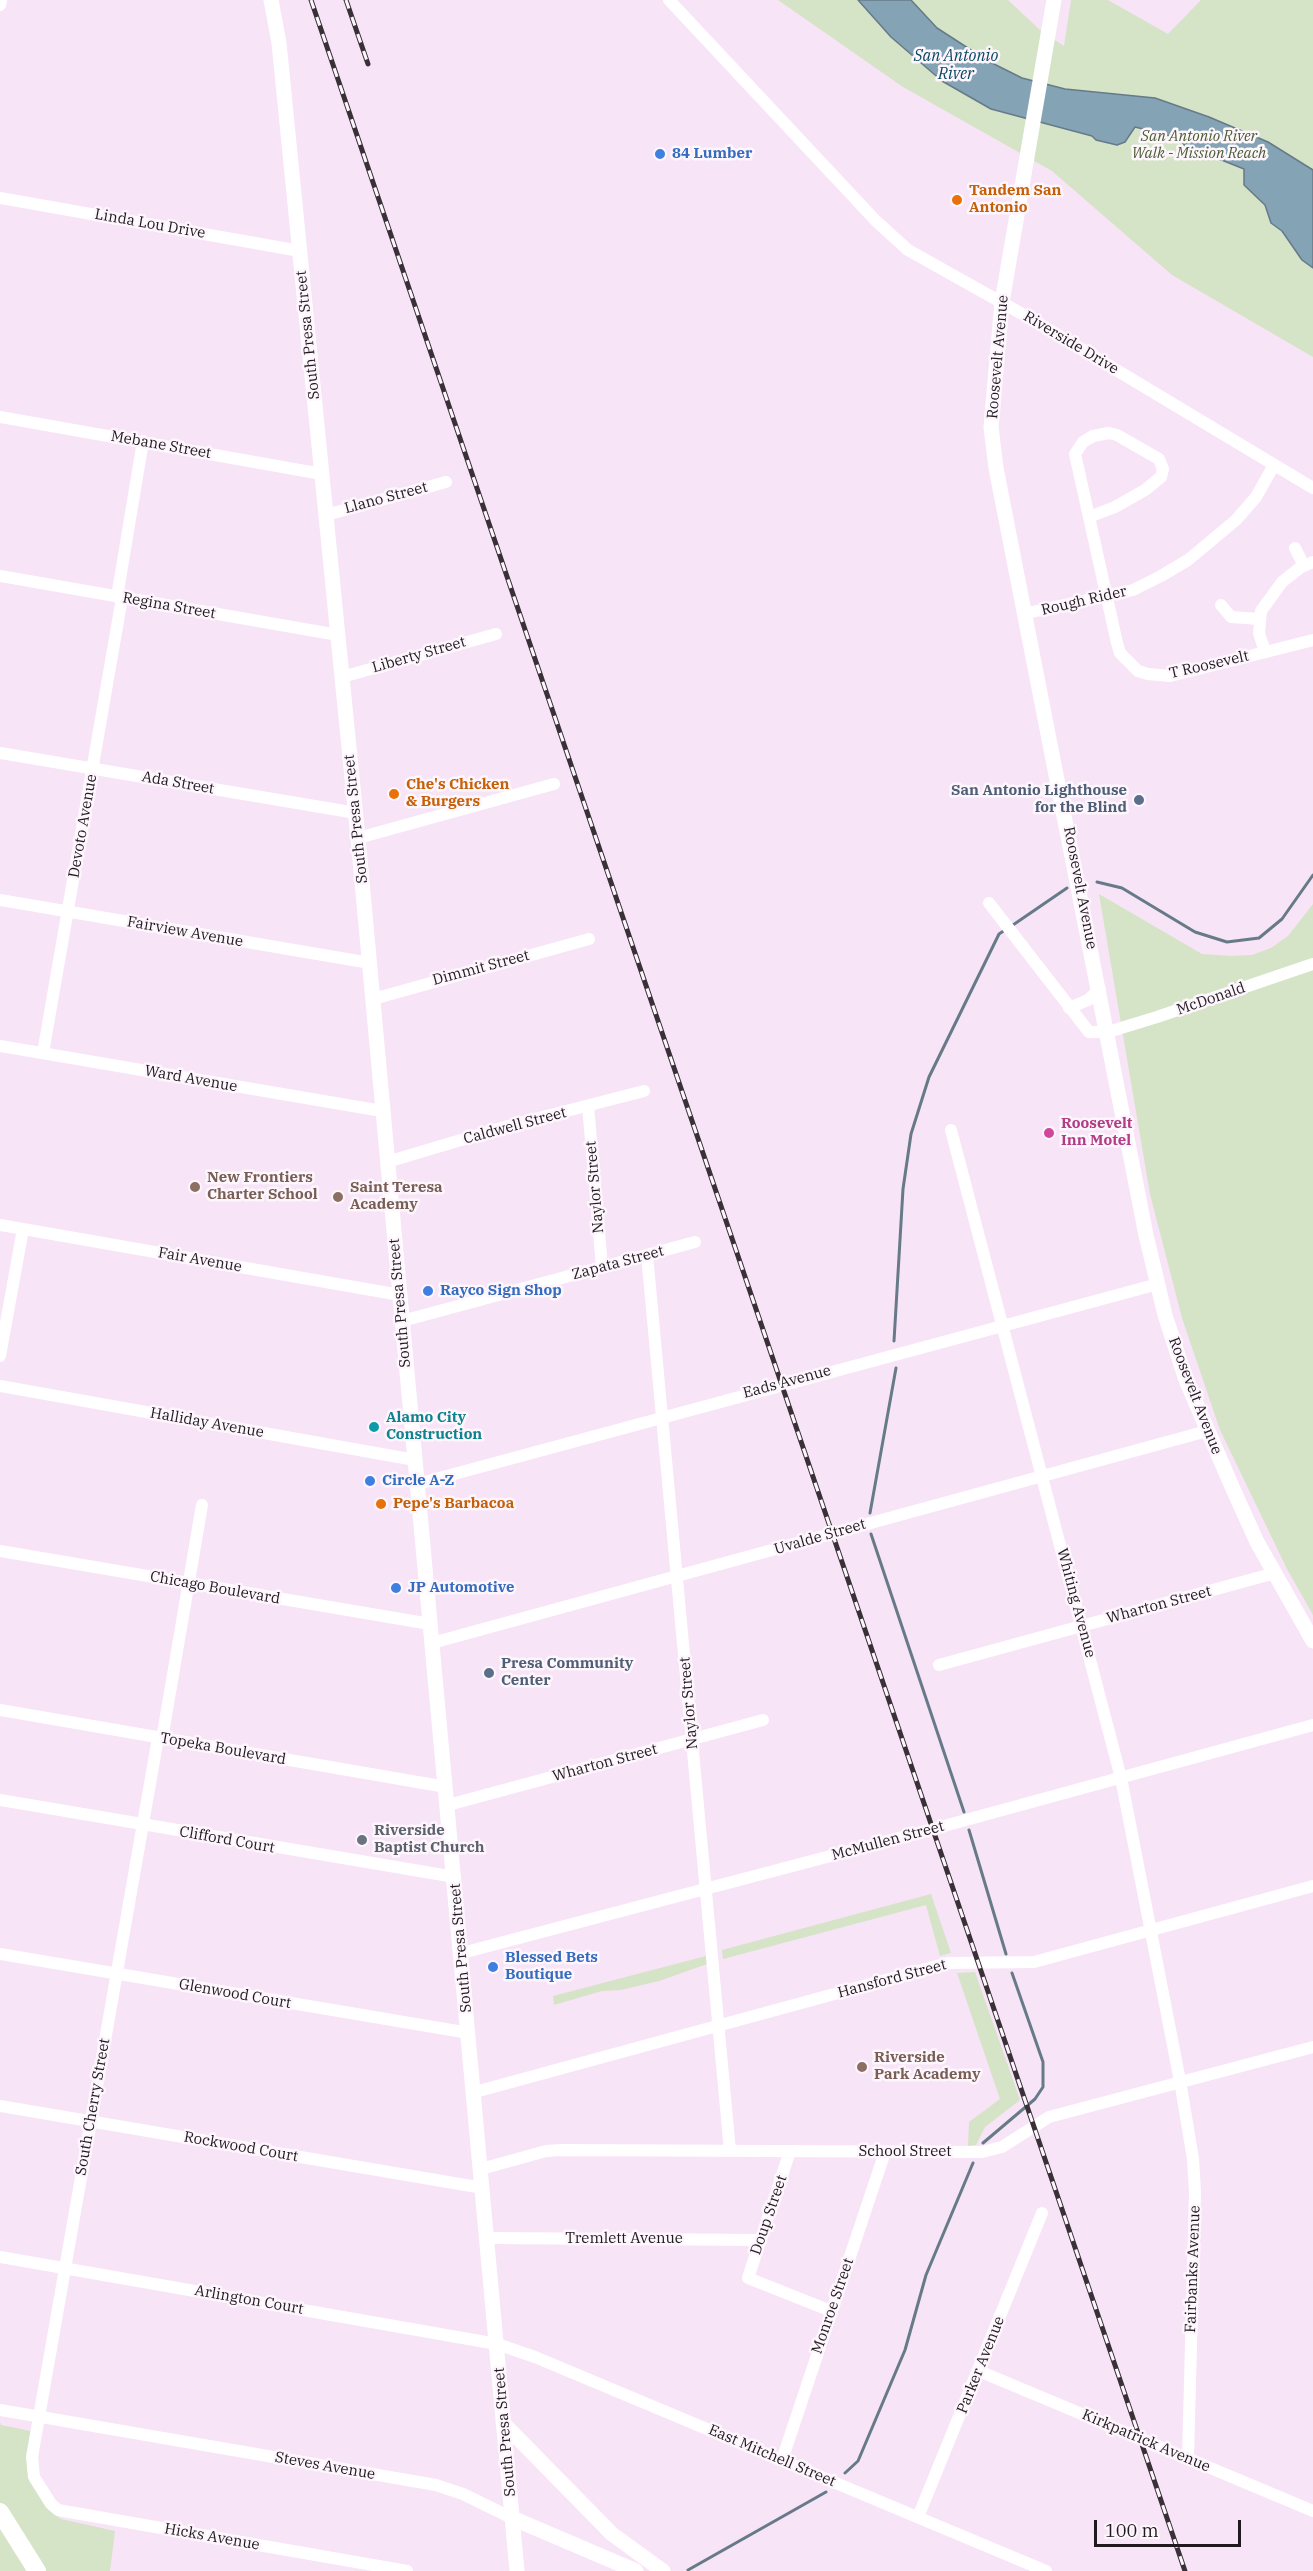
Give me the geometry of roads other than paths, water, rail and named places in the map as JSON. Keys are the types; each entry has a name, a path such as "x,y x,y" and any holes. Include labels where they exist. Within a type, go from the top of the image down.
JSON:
{"highway":[{"path":"0,2512 37,2571"}],"main road":[{"name":"South Presa Street","path":"271,0 279,43 356,813 475,2092 517,2571"},
{"name":"Roosevelt Avenue","path":"1054,0 1002,302 991,427 998,479 1023,614 1100,989 1146,1235 1158,1284 1182,1370 1207,1431 1257,1542 1313,1641"},
{"path":"503,2423 612,2534 663,2571"},
{"name":"Steves Avenue","path":"512,2518 636,2571"}],"street":[{"path":"0,5 1,0"},
{"name":"Riverside Drive","path":"669,0 897,241 928,262 1002,302 1313,488"},
{"name":"Linda Lou Drive","path":"0,198 300,251"},
{"name":"Mebane Street","path":"0,417 322,474"},
{"name":"T Roosevelt","path":"1089,518 1115,507 1153,483 1163,474 1159,459 1117,435 1109,433 1093,436 1083,442 1075,454 1089,518 1120,653 1129,664 1148,675 1170,676 1313,640"},
{"name":"Devoto Avenue","path":"43,1053 93,769 143,441"},
{"name":"Rough Rider","path":"1023,614 1132,590 1161,576 1213,542 1256,497 1274,465"},
{"name":"Llano Street","path":"326,514 446,482"},
{"path":"1221,605 1231,617 1259,619 1274,591 1308,564 1294,548"},
{"name":"Regina Street","path":"0,576 338,635"},
{"name":"T Roosevelt","path":"1259,619 1259,633 1265,652"},
{"name":"Liberty Street","path":"342,676 496,634"},
{"name":"Ada Street","path":"0,753 356,813"},
{"path":"358,838 554,784"},
{"name":"Fairview Avenue","path":"0,900 370,963"},
{"path":"989,903 1089,1032 1108,1032"},
{"name":"Dimmit Street","path":"373,999 589,939"},
{"name":"McDonald","path":"1108,1032 1313,964"},
{"path":"1069,1008 1089,1000 1100,989"},
{"name":"Ward Avenue","path":"0,1046 382,1111"},
{"name":"Caldwell Street","path":"387,1162 644,1091"},
{"name":"Naylor Street","path":"588,1106 602,1267"},
{"name":"Whiting Avenue","path":"951,1130 1083,1626 1121,1778 1180,2081"},
{"name":"Fair Avenue","path":"0,1225 400,1295"},
{"path":"0,1356 23,1229"},
{"name":"Zapata Street","path":"402,1321 695,1242"},
{"name":"Naylor Street","path":"647,1255 730,2151"},
{"name":"Eads Avenue","path":"417,1484 1002,1324 1158,1284"},
{"name":"Halliday Avenue","path":"0,1386 415,1460"},
{"name":"Uvalde Street","path":"432,1643 1207,1431"},
{"name":"South Cherry Street","path":"34,2477 32,2457 39,2416 116,1974 202,1505"},
{"name":"Chicago Boulevard","path":"0,1551 430,1624"},
{"name":"Wharton Street","path":"939,1665 1275,1573"},
{"name":"Topeka Boulevard","path":"0,1710 446,1787"},
{"name":"Wharton Street","path":"447,1805 763,1720"},
{"name":"McMullen Street","path":"462,1953 1313,1725"},
{"name":"Clifford Court","path":"0,1800 454,1878"},
{"name":"Hansford Street","path":"475,2092 948,1963 1034,1962 1313,1886"},
{"name":"Glenwood Court","path":"0,1954 469,2033"},
{"name":"School Street","path":"481,2169 546,2151 991,2151 1049,2117 1313,2047"},
{"name":"Fairbanks Avenue","path":"1180,2081 1193,2159 1195,2192 1188,2458"},
{"name":"Rockwood Court","path":"0,2106 483,2188"},
{"name":"Doup Street","path":"790,2151 748,2278 831,2311"},
{"name":"Monroe Street","path":"782,2460 885,2152"},
{"name":"Parker Avenue","path":"918,2517 1042,2213"},
{"name":"Tremlett Avenue","path":"488,2238 761,2240"},
{"name":"Arlington Court","path":"0,2257 497,2344"},
{"name":"East Mitchell Street","path":"497,2344 535,2357 1046,2571"},
{"name":"Kirkpatrick Avenue","path":"979,2371 1313,2511"},
{"name":"Steves Avenue","path":"0,2410 436,2485 463,2494 512,2518"},
{"name":"Hicks Avenue","path":"34,2477 51,2504 66,2512 406,2571"}],"water":[{"name":"San Antonio River","path":"858,0 911,0 937,28 988,61 1022,78 1065,89 1155,98 1209,117 1268,142 1313,170 1313,268 1302,260 1282,231 1271,223 1265,205 1244,185 1244,169 1214,157 1189,151 1179,138 1135,127 1125,142 1117,145 991,109 942,81 891,37"}],"waterway":[{"path":"1097,882 1122,888 1195,932 1227,942 1259,938 1282,919 1313,875"},
{"path":"1010,927 1067,888"},
{"path":"894,1341 903,1189 911,1134 929,1077 999,934 1005,930"},
{"path":"870,1513 896,1368"},
{"path":"871,1534 964,1812"},
{"path":"969,1830 1006,1954"},
{"path":"983,2143 1035,2099 1043,2087 1043,2062 1012,1973"},
{"path":"845,2473 858,2461 905,2350 926,2275 973,2163"},
{"path":"688,2570 826,2492"}],"railway":[{"path":"311,0 1185,2571"},
{"path":"346,0 368,64"}],"place":[{"name":"84 Lumber","path":"660,154"},
{"name":"Tandem San Antonio","path":"957,200"},
{"name":"Che's Chicken & Burgers","path":"394,794"},
{"name":"San Antonio Lighthouse for the Blind","path":"1139,800"},
{"name":"Roosevelt Inn Motel","path":"1049,1133"},
{"name":"New Frontiers Charter School","path":"195,1187"},
{"name":"Saint Teresa Academy","path":"338,1197"},
{"name":"Rayco Sign Shop","path":"428,1291"},
{"name":"Alamo City Construction","path":"374,1427"},
{"name":"Circle A-Z","path":"370,1481"},
{"name":"Pepe's Barbacoa","path":"381,1504"},
{"name":"JP Automotive","path":"396,1588"},
{"name":"Presa Community Center","path":"489,1673"},
{"name":"Riverside Baptist Church","path":"362,1840"},
{"name":"Blessed Bets Boutique","path":"493,1967"},
{"name":"Riverside Park Academy","path":"862,2067"}],"park label":[{"name":"San Antonio River Walk - Mission Reach","path":"1199,146"}]}
